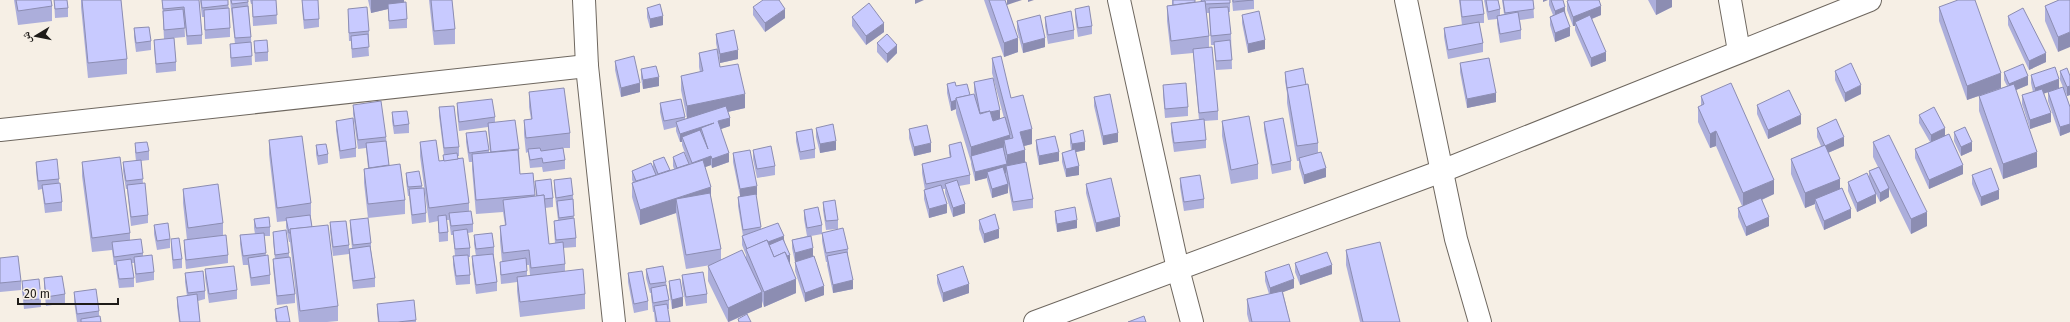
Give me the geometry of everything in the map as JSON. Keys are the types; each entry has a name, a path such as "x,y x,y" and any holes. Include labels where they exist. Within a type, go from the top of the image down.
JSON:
{"street":[{"path":"584,0 587,66 614,322"},
{"path":"1119,0 1178,269 1192,322"},
{"path":"1406,0 1456,239 1480,322"},
{"path":"1730,0 1739,51"},
{"path":"1035,322 1442,171 1739,51 1870,0"},
{"path":"0,130 587,66"}],"building":[{"path":"16,0 51,0 52,6 18,11"},
{"path":"54,0 67,0 68,8 55,9"},
{"path":"82,0 121,0 127,59 88,63"},
{"path":"162,0 199,0 202,35 187,36 184,7 163,9"},
{"path":"201,0 228,0 228,5 202,8"},
{"path":"231,0 248,0 248,2 232,4"},
{"path":"252,0 276,0 277,15 253,17"},
{"path":"302,0 318,0 319,19 304,20"},
{"path":"431,0 452,0 455,29 434,31"},
{"path":"763,0 779,0 785,9 765,23 753,7"},
{"path":"989,0 1005,0 1018,38 1004,43"},
{"path":"1173,0 1195,0 1195,2 1173,5"},
{"path":"1201,0 1230,0 1230,3 1205,4 1205,1 1202,2"},
{"path":"1233,0 1253,0 1233,2"},
{"path":"1460,0 1482,0 1484,14 1462,17"},
{"path":"1486,0 1498,0 1500,9 1488,12"},
{"path":"1503,0 1533,0 1534,9 1505,13"},
{"path":"1551,0 1563,0 1565,7 1555,11"},
{"path":"1599,0 1601,6 1573,17 1567,1"},
{"path":"1958,0 1975,0 2001,73 1967,86 1939,7"},
{"path":"2059,0 2070,0 2070,32 2058,37 2045,6"},
{"path":"1205,1 1209,36 1171,41 1167,6"},
{"path":"406,2 407,19 389,21 388,4"},
{"path":"869,3 884,23 866,36 852,17"},
{"path":"660,4 663,16 650,19 647,8"},
{"path":"248,6 251,37 235,38 232,8"},
{"path":"1089,6 1092,26 1078,28 1075,9"},
{"path":"367,7 369,31 349,33 348,9"},
{"path":"1228,7 1231,34 1211,36 1209,8"},
{"path":"229,8 230,28 205,30 204,10"},
{"path":"2023,8 2046,53 2029,61 2008,16"},
{"path":"183,9 185,28 164,30 163,11"},
{"path":"1071,11 1074,30 1048,35 1045,17"},
{"path":"1259,11 1265,40 1248,44 1242,15"},
{"path":"1564,11 1570,27 1555,33 1550,17"},
{"path":"1518,12 1521,30 1500,34 1497,16"},
{"path":"1040,15 1045,38 1023,44 1017,21"},
{"path":"1590,15 1606,52 1591,58 1575,22"},
{"path":"1479,22 1483,43 1448,50 1444,28"},
{"path":"149,27 151,41 136,43 134,28"},
{"path":"734,30 738,50 720,54 716,34"},
{"path":"368,34 369,47 352,49 351,36"},
{"path":"887,34 897,45 887,54 877,43"},
{"path":"174,38 176,62 156,64 154,40"},
{"path":"267,40 268,52 255,53 254,41"},
{"path":"1230,40 1232,60 1216,61 1214,42"},
{"path":"251,42 252,56 231,58 230,44"},
{"path":"1212,47 1218,111 1199,113 1193,49"},
{"path":"717,49 720,67 738,64 745,94 687,106 681,76 703,71 699,53"},
{"path":"634,56 640,83 621,88 615,61"},
{"path":"1001,56 1011,98 1023,95 1032,129 1020,132 1025,150 1007,155 1004,140 1013,138 992,58"},
{"path":"1489,58 1496,93 1467,99 1460,63"},
{"path":"1851,63 1861,85 1845,93 1835,71"},
{"path":"2023,64 2028,76 2009,84 2004,72"},
{"path":"656,66 659,77 643,80 641,69"},
{"path":"2055,67 2059,79 2035,88 2031,75"},
{"path":"1303,68 1306,85 1287,88 1285,72"},
{"path":"2067,68 2070,76 2070,86 2067,87 2060,71"},
{"path":"993,78 1000,110 980,113 974,82"},
{"path":"955,82 956,86 967,84 970,95 956,98 956,100 951,102 947,84"},
{"path":"1186,83 1188,107 1165,109 1163,85"},
{"path":"1731,83 1774,180 1743,193 1716,131 1710,134 1698,107 1704,104 1701,96"},
{"path":"1308,84 1318,143 1297,146 1287,88"},
{"path":"2014,84 2037,152 2003,164 1979,96"},
{"path":"2063,87 2070,107 2070,124 2060,127 2048,92"},
{"path":"564,88 570,133 526,138 524,120 532,119 529,92"},
{"path":"2042,89 2051,113 2030,120 2022,95"},
{"path":"1789,90 1801,115 1768,130 1757,105"},
{"path":"974,94 980,114 990,111 993,121 1005,117 1010,135 971,147 956,98"},
{"path":"1110,94 1118,133 1103,136 1094,97"},
{"path":"492,99 495,117 459,122 457,103"},
{"path":"681,99 685,117 664,121 660,103"},
{"path":"381,101 386,137 358,140 353,105"},
{"path":"454,106 459,147 444,148 439,107"},
{"path":"726,106 730,118 718,121 729,153 712,159 711,156 692,163 682,137 700,130 708,149 701,128 714,123 680,134 676,122"},
{"path":"1934,107 1945,128 1931,135 1919,115"},
{"path":"407,111 409,124 394,126 392,112"},
{"path":"1249,116 1258,164 1231,170 1222,121"},
{"path":"353,118 356,148 340,151 336,121"},
{"path":"1283,118 1291,161 1272,165 1264,122"},
{"path":"1204,119 1206,140 1174,143 1171,123"},
{"path":"1836,119 1844,137 1825,146 1817,128"},
{"path":"515,120 519,149 491,152 488,123"},
{"path":"833,124 836,141 820,144 816,128"},
{"path":"927,125 931,143 914,147 909,129"},
{"path":"1965,127 1972,142 1961,147 1954,132"},
{"path":"812,129 815,149 800,152 796,132"},
{"path":"1083,130 1085,142 1072,144 1070,134"},
{"path":"486,131 489,150 469,153 466,133"},
{"path":"1949,134 1963,165 1929,180 1915,149"},
{"path":"1889,135 1927,212 1911,219 1873,142"},
{"path":"302,136 311,203 277,208 269,140"},
{"path":"1055,136 1059,152 1039,156 1036,140"},
{"path":"436,140 439,161 463,158 469,203 429,208 420,142"},
{"path":"386,141 389,165 369,168 366,143"},
{"path":"147,142 149,151 136,153 135,143"},
{"path":"961,142 970,175 926,184 922,164 951,157 949,145"},
{"path":"326,144 328,154 318,156 316,145"},
{"path":"1825,145 1840,179 1805,193 1791,159"},
{"path":"771,146 775,166 757,169 753,150"},
{"path":"1003,147 1007,164 975,172 971,156"},
{"path":"540,148 541,151 563,148 565,160 543,163 542,158 530,160 528,149"},
{"path":"1075,149 1079,166 1066,169 1062,153"},
{"path":"518,150 520,174 533,173 535,195 476,200 472,154"},
{"path":"750,150 757,186 740,189 733,153"},
{"path":"684,152 689,164 677,168 673,157"},
{"path":"1321,152 1326,168 1304,175 1299,158"},
{"path":"457,153 458,159 444,161 443,155"},
{"path":"120,157 130,233 92,238 82,162"},
{"path":"664,157 670,170 658,174 653,161"},
{"path":"57,159 59,179 38,181 36,162"},
{"path":"141,160 143,179 126,181 123,162"},
{"path":"703,160 711,187 640,210 632,183"},
{"path":"1026,162 1033,199 1013,202 1006,166"},
{"path":"651,163 656,175 636,181 632,171"},
{"path":"400,164 405,200 368,204 364,169"},
{"path":"1003,167 1008,184 992,189 987,172"},
{"path":"1879,167 1889,188 1880,193 1869,171"},
{"path":"1991,168 1999,190 1981,197 1972,175"},
{"path":"419,171 422,186 408,187 406,173"},
{"path":"1867,173 1876,194 1857,203 1848,182"},
{"path":"1200,175 1204,199 1184,202 1180,178"},
{"path":"571,178 573,195 556,198 554,180"},
{"path":"1111,178 1120,217 1096,223 1086,184"},
{"path":"551,179 553,198 544,199 544,195 537,196 535,181"},
{"path":"957,180 965,204 953,208 945,184"},
{"path":"60,183 62,202 45,204 42,185"},
{"path":"145,183 148,215 131,217 127,185"},
{"path":"218,184 223,223 188,228 183,189"},
{"path":"941,185 947,204 929,209 924,190"},
{"path":"424,188 426,213 412,215 409,189"},
{"path":"1842,188 1851,209 1824,221 1815,199"},
{"path":"710,193 721,249 686,255 676,199"},
{"path":"756,194 761,227 743,230 738,197"},
{"path":"544,195 549,244 563,242 565,264 531,268 529,250 503,253 500,226 506,225 503,200"},
{"path":"1761,198 1769,217 1746,227 1738,208"},
{"path":"573,199 574,216 559,218 557,201"},
{"path":"835,200 838,220 826,221 823,202"},
{"path":"818,207 822,225 807,228 804,210"},
{"path":"1075,207 1077,220 1057,224 1055,211"},
{"path":"471,211 473,224 451,226 449,213"},
{"path":"995,214 999,229 984,234 979,220"},
{"path":"310,215 312,227 290,229 289,233 286,218"},
{"path":"446,215 448,232 439,233 438,216"},
{"path":"269,217 270,227 256,228 254,219"},
{"path":"368,218 371,243 353,245 350,220"},
{"path":"574,218 576,238 556,240 554,221"},
{"path":"346,221 349,245 333,247 330,222"},
{"path":"168,223 170,239 157,241 154,225"},
{"path":"778,223 784,236 768,242 767,240 747,249 742,236"},
{"path":"328,225 338,306 300,311 290,229"},
{"path":"843,228 848,249 826,253 822,233"},
{"path":"467,229 470,248 455,249 453,231"},
{"path":"286,230 289,253 275,255 273,232"},
{"path":"264,233 266,253 243,256 240,235"},
{"path":"492,233 494,247 476,249 474,235"},
{"path":"226,235 228,255 186,260 184,240"},
{"path":"811,236 813,248 795,253 792,240"},
{"path":"179,238 182,259 173,260 171,239"},
{"path":"141,239 143,253 114,257 112,242"},
{"path":"783,239 790,255 787,256 785,252 774,257 769,245"},
{"path":"767,240 774,257 785,252 796,279 764,292 746,249"},
{"path":"1380,242 1400,322 1363,322 1346,250"},
{"path":"370,246 375,278 353,281 349,249"},
{"path":"742,250 762,292 728,308 708,266"},
{"path":"847,252 853,280 833,285 827,256"},
{"path":"1327,252 1332,265 1300,276 1295,263"},
{"path":"493,254 497,282 476,285 472,256"},
{"path":"152,255 154,272 136,274 134,257"},
{"path":"268,255 270,275 251,278 248,258"},
{"path":"468,255 470,275 456,276 453,256"},
{"path":"18,256 21,281 0,283 0,258"},
{"path":"814,256 824,286 805,293 795,262"},
{"path":"290,257 295,294 277,296 273,259"},
{"path":"526,258 527,271 501,275 500,262"},
{"path":"131,259 134,278 119,279 116,261"},
{"path":"1289,264 1294,279 1270,288 1265,272"},
{"path":"234,266 237,290 209,294 205,269"},
{"path":"663,266 666,282 650,284 646,269"},
{"path":"963,266 969,284 943,293 937,275"},
{"path":"583,269 585,294 520,302 517,277"},
{"path":"203,271 205,291 188,293 185,273"},
{"path":"642,271 648,301 634,304 628,273"},
{"path":"703,272 707,294 686,297 682,275"},
{"path":"62,276 65,294 46,297 44,278"},
{"path":"39,279 41,299 24,300 22,281"},
{"path":"680,279 683,297 672,300 669,281"},
{"path":"666,285 669,300 653,303 651,288"},
{"path":"96,289 99,311 77,314 74,292"},
{"path":"1282,291 1290,322 1252,322 1247,299"},
{"path":"197,294 200,322 180,322 177,297"},
{"path":"414,300 416,320 379,322 377,304"},
{"path":"667,304 670,322 657,322 654,306"},
{"path":"287,306 290,322 277,322 275,309"},
{"path":"747,314 751,322 739,322 738,319"},
{"path":"100,316 101,322 81,322 81,319"},
{"path":"1144,316 1146,322 1128,322"}]}
